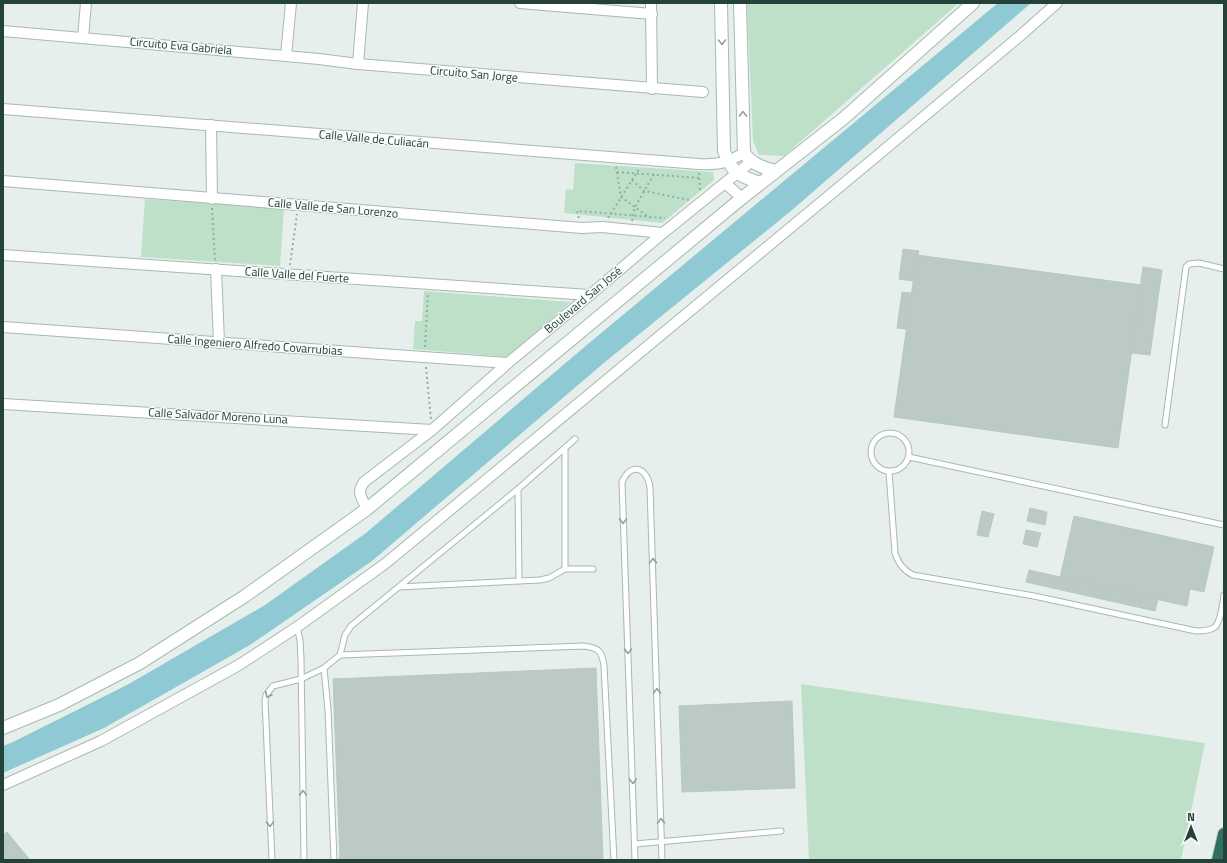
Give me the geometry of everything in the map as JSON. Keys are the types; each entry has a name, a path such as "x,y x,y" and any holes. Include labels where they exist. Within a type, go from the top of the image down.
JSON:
{"highway":[{"path":"1218,860 1224,834"}],"street":[{"path":"83,38 86,3"},
{"path":"286,56 291,3"},
{"path":"358,64 363,3"},
{"path":"520,3 652,14"},
{"path":"651,3 652,89"},
{"path":"721,3 724,151 727,162 737,173 747,179 761,183"},
{"path":"740,3 748,157 763,167 776,171"},
{"path":"3,728 59,705 140,663 245,596 367,509 742,198 844,118 973,3"},
{"path":"3,785 101,741 239,665 297,627 386,563 890,145 1058,3"},
{"name":"Circuito Eva Gabriela","path":"3,30 319,59 358,64"},
{"name":"Circuito San Jorge","path":"358,64 703,92"},
{"name":"Calle Valle de Culiacán","path":"3,109 662,162 714,165 748,157"},
{"path":"211,125 212,199"},
{"name":"Boulevard San José","path":"367,509 360,495 360,488 364,482 432,430 508,363 737,173 748,157"},
{"name":"Calle Valle de San Lorenzo","path":"3,181 212,199 582,228 602,227 663,233"},
{"path":"725,183 742,198"},
{"name":"Calle Valle del Fuerte","path":"3,255 590,295"},
{"path":"216,269 219,343"},
{"name":"Calle Ingeniero Alfredo Covarrubias","path":"3,327 508,363"},
{"name":"Calle Salvador Moreno Luna","path":"3,404 432,430"}],"lane":[{"path":"1165,425 1186,267 1188,264 1199,263 1224,269"},
{"path":"885,433 898,434 908,443 910,450 909,456 907,463 902,468 889,472 882,470 873,461 871,448 878,436 885,433"},
{"path":"272,860 265,700 269,690 273,686 301,679 324,668 340,655 347,631 518,489 575,439"},
{"path":"565,449 565,570"},
{"path":"909,456 1224,525"},
{"path":"635,860 622,482 625,475 632,470 639,469 646,473 650,488 662,860"},
{"path":"889,472 895,553 904,571 913,575 1034,596 1196,631 1207,631 1215,627 1224,595"},
{"path":"518,489 519,581"},
{"path":"400,587 540,580 565,570 593,569"},
{"path":"297,627 301,649 304,860"},
{"path":"340,655 584,646 598,649 602,653 604,666 614,860"},
{"path":"324,668 328,704 334,860"},
{"path":"635,844 781,831"}],"path":[{"path":"614,158 621,197 650,218"},
{"path":"602,227 645,160"},
{"path":"631,230 634,207 662,162"},
{"path":"632,180 644,190 701,202 699,164"},
{"path":"617,172 699,178"},
{"path":"212,199 216,269"},
{"path":"289,274 298,205"},
{"path":"582,228 577,211 650,218 680,219"},
{"path":"648,231 650,218"}],"green space":[{"path":"747,3 959,3 784,156 759,155 753,141"},
{"path":"575,163 713,172 714,180 662,223 564,213 566,189 573,190"},
{"path":"145,199 284,208 280,266 141,257"},
{"path":"424,291 571,302 508,357 413,349 415,321 422,321"},
{"path":"801,684 1205,743 1181,860 809,860"}],"water":[{"path":"998,3 1031,3 792,210 605,362 372,561 250,645 104,728 3,773 3,746 127,685 265,605 366,533 588,344"}],"building":[{"path":"903,249 919,251 913,281 899,279"},
{"path":"917,255 1141,285 1118,448 894,417"},
{"path":"1143,267 1162,270 1150,355 1131,353"},
{"path":"902,292 911,293 906,329 897,328"},
{"path":"1030,508 1047,512 1045,525 1027,521"},
{"path":"982,511 994,514 988,537 977,535"},
{"path":"1074,516 1214,547 1204,592 1190,589 1187,606 1060,578"},
{"path":"1026,530 1041,533 1037,547 1023,544"},
{"path":"1029,570 1158,599 1155,611 1026,582"},
{"path":"596,668 603,860 340,860 333,679"},
{"path":"792,701 795,788 682,792 679,706"},
{"path":"7,832 30,860 3,860 3,835"}]}
